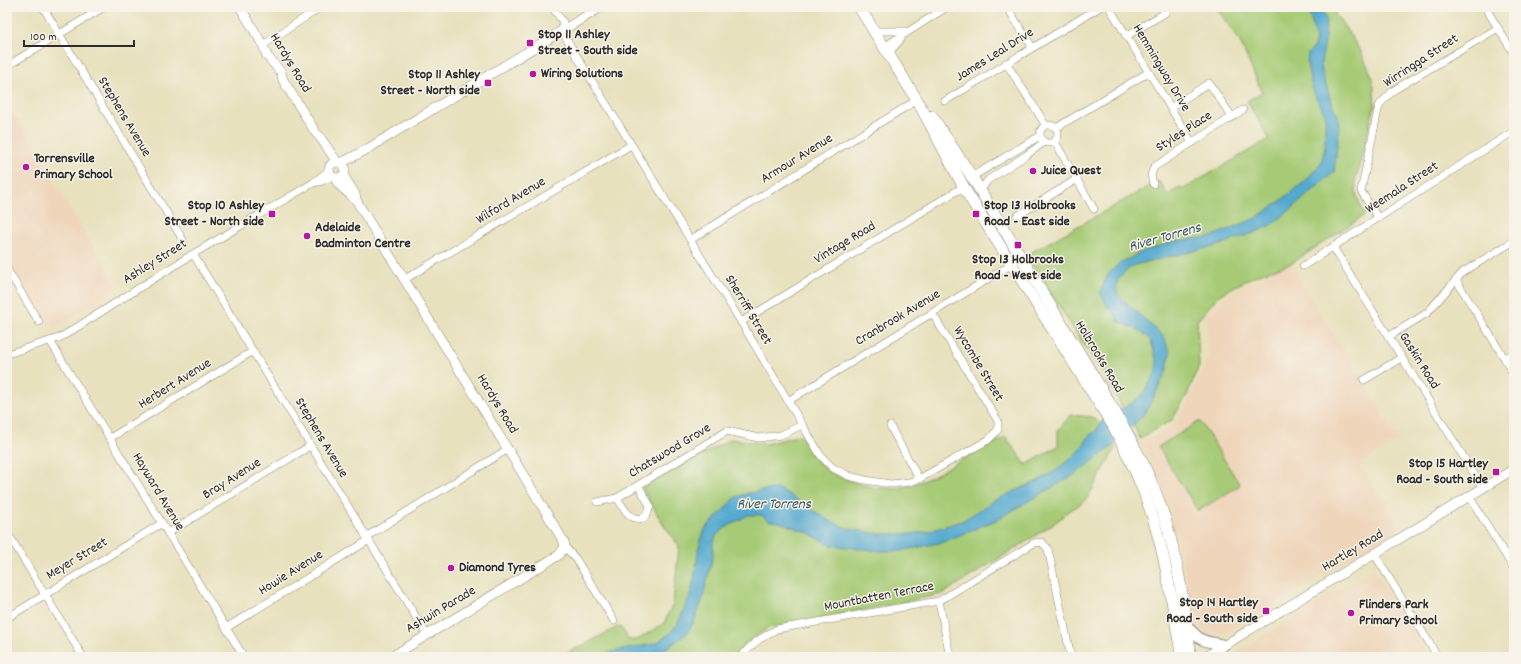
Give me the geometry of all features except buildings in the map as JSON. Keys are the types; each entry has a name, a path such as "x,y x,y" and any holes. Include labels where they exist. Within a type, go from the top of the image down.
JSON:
{"main road":[{"name":"Holbrooks Road","path":"859,7 917,100 963,185 1016,261 1102,390 1137,452 1150,479 1164,517 1179,578 1187,626 1190,651 1189,657"},
{"name":"Holbrooks Road","path":"917,100 930,113 972,177 1016,261 1126,449 1140,483 1159,538 1168,578 1181,653 1184,657"},
{"path":"1187,626 1203,642 1224,645"}],"street":[{"name":"Stephens Avenue","path":"43,7 183,240"},
{"path":"7,66 104,7"},
{"name":"Hardys Road","path":"240,7 263,45 267,56 282,72 283,80 316,133 316,139 336,170 355,194 356,200 562,538 565,547 576,559 614,621"},
{"path":"263,45 321,7"},
{"name":"Sherriff Street","path":"552,7 563,22 562,31 631,145 741,322 802,425 822,456 833,468 849,476 865,480 891,484 909,482 919,479 988,440 998,430"},
{"name":"Ashley Street","path":"7,354 63,336 193,254 313,183 322,181 364,151 601,7"},
{"path":"887,51 910,30 946,7"},
{"path":"1007,7 1032,47"},
{"name":"James Leal Drive","path":"945,101 1100,7"},
{"name":"Hemmingway Drive","path":"1109,7 1192,143"},
{"path":"1126,36 1165,12 1162,7"},
{"path":"1485,7 1514,54"},
{"name":"Wirringga Street","path":"1378,218 1361,191 1380,104 1394,90 1498,28"},
{"path":"874,31 901,32 910,30"},
{"path":"887,51 892,49 910,30"},
{"path":"1006,63 1045,125"},
{"path":"1056,128 1149,72"},
{"path":"1170,108 1209,83 1232,117"},
{"name":"Armour Avenue","path":"690,240 917,100"},
{"name":"Styles Place","path":"1153,184 1151,175 1154,167 1243,110"},
{"path":"1042,139 1049,143 1054,142 1058,137 1056,128 1051,125 1045,125"},
{"path":"980,192 988,180 1028,154 1042,139 1041,130 1045,125"},
{"name":"Weemala Street","path":"1303,266 1514,131"},
{"name":"Vintage Road","path":"741,322 963,185 972,177 1042,139"},
{"path":"1054,142 1094,209"},
{"name":"Wilford Avenue","path":"405,279 631,145"},
{"path":"1017,216 1077,179"},
{"path":"1388,337 1427,313 1463,272 1514,241"},
{"name":"Gaskin Road","path":"1332,247 1483,488"},
{"name":"Stephens Avenue","path":"193,254 427,635"},
{"name":"Cranbrook Avenue","path":"788,401 1016,261"},
{"path":"7,269 39,322"},
{"path":"1456,280 1514,376"},
{"name":"Wycombe Street","path":"932,313 998,421 998,430"},
{"name":"Hayward Avenue","path":"50,341 244,657"},
{"name":"Herbert Avenue","path":"110,438 253,351"},
{"path":"1505,359 1514,353"},
{"path":"1364,380 1402,358"},
{"name":"Chatswood Grove","path":"597,502 617,498 727,431 759,438 781,435 802,425"},
{"path":"890,426 919,479"},
{"name":"Bray Avenue","path":"168,533 310,446"},
{"name":"Howie Avenue","path":"226,628 508,449"},
{"name":"Hartley Road","path":"1205,657 1375,555 1514,469"},
{"path":"617,498 629,516 637,520 644,518 650,506 638,485"},
{"path":"1469,496 1514,569"},
{"name":"Meyer Street","path":"7,618 162,523"},
{"path":"7,532 83,657"},
{"name":"Mountbatten Terrace","path":"741,657 749,647 763,636 777,629 939,601 1034,543 1042,542 1048,549 1071,657"},
{"name":"Ashwin Parade","path":"392,657 559,555 565,547"},
{"path":"1375,555 1438,657"},
{"path":"939,601 950,657"}],"shaded area":[{"name":"Torrensville Primary School","path":"7,104 118,288 55,327 44,321 7,260"},
{"path":"1288,261 1399,440 1359,464 1399,528 1229,632 1213,637 1202,632 1197,620 1167,504 1151,461 1146,451 1139,444 1177,422 1208,357 1206,312 1233,292 1261,278"},
{"name":"Flinders Park Primary School","path":"1373,569 1429,657 1229,657"}],"green space":[{"path":"1216,7 1331,7 1360,50 1373,78 1375,105 1355,182 1357,197 1365,215 1292,263 1254,276 1219,295 1197,321 1199,366 1187,395 1172,420 1140,439 1105,377 1026,255 1159,181 1168,195 1180,187 1182,190 1269,139 1247,101 1262,92 1240,42"},
{"path":"1071,415 1092,417 1109,432 1116,447 1088,497 1060,519 1027,541 942,594 781,627 769,627 746,643 736,657 563,657 569,652 620,626 629,640 637,640 664,623 673,604 679,546 663,524 642,488 731,439 766,444 800,435 820,464 833,474 870,487 886,489 912,485 924,480 1006,437 1026,465 1058,446 1058,430"},
{"path":"1200,421 1240,485 1198,511 1158,447"}],"water":[{"name":"River Torrens","path":"1305,7 1319,7 1322,9 1326,19 1325,43 1321,63 1322,73 1334,109 1338,115 1339,128 1334,172 1270,226 1220,245 1134,265 1120,277 1117,285 1118,295 1164,337 1170,353 1167,371 1146,412 1113,446 1074,475 996,520 943,542 901,551 880,551 830,545 809,533 779,522 769,521 761,515 748,515 716,535 713,545 713,556 702,601 689,631 680,639 662,651 648,657 587,657 657,643 669,634 677,625 691,593 698,549 705,529 736,497 777,488 828,520 846,528 878,534 910,534 926,532 962,521 995,500 1038,481 1057,470 1080,450 1090,435 1096,431 1101,422 1135,401 1144,393 1156,372 1157,362 1151,341 1141,331 1118,321 1109,309 1100,292 1109,273 1120,263 1142,252 1176,241 1210,237 1256,218 1303,183 1320,165 1325,148 1325,114 1316,98 1311,84 1307,63 1308,54 1313,48 1316,40 1309,12"}],"place":[{"name":"Stop 11 Ashley Street - South side","path":"530,43"},
{"name":"Wiring Solutions","path":"533,74"},
{"name":"Stop 11 Ashley Street - North side","path":"488,83"},
{"name":"Torrensville Primary School","path":"26,167"},
{"name":"Juice Quest","path":"1033,171"},
{"name":"Stop 10 Ashley Street - North side","path":"272,214"},
{"name":"Stop 13 Holbrooks Road - East side","path":"976,214"},
{"name":"Adelaide Badminton Centre","path":"307,236"},
{"name":"Stop 13 Holbrooks Road - West side","path":"1018,245"},
{"name":"Stop 15 Hartley Road - South side","path":"1496,472"},
{"name":"Diamond Tyres","path":"451,568"},
{"name":"Stop 14 Hartley Road - South side","path":"1266,611"},
{"name":"Flinders Park Primary School","path":"1351,613"}]}
